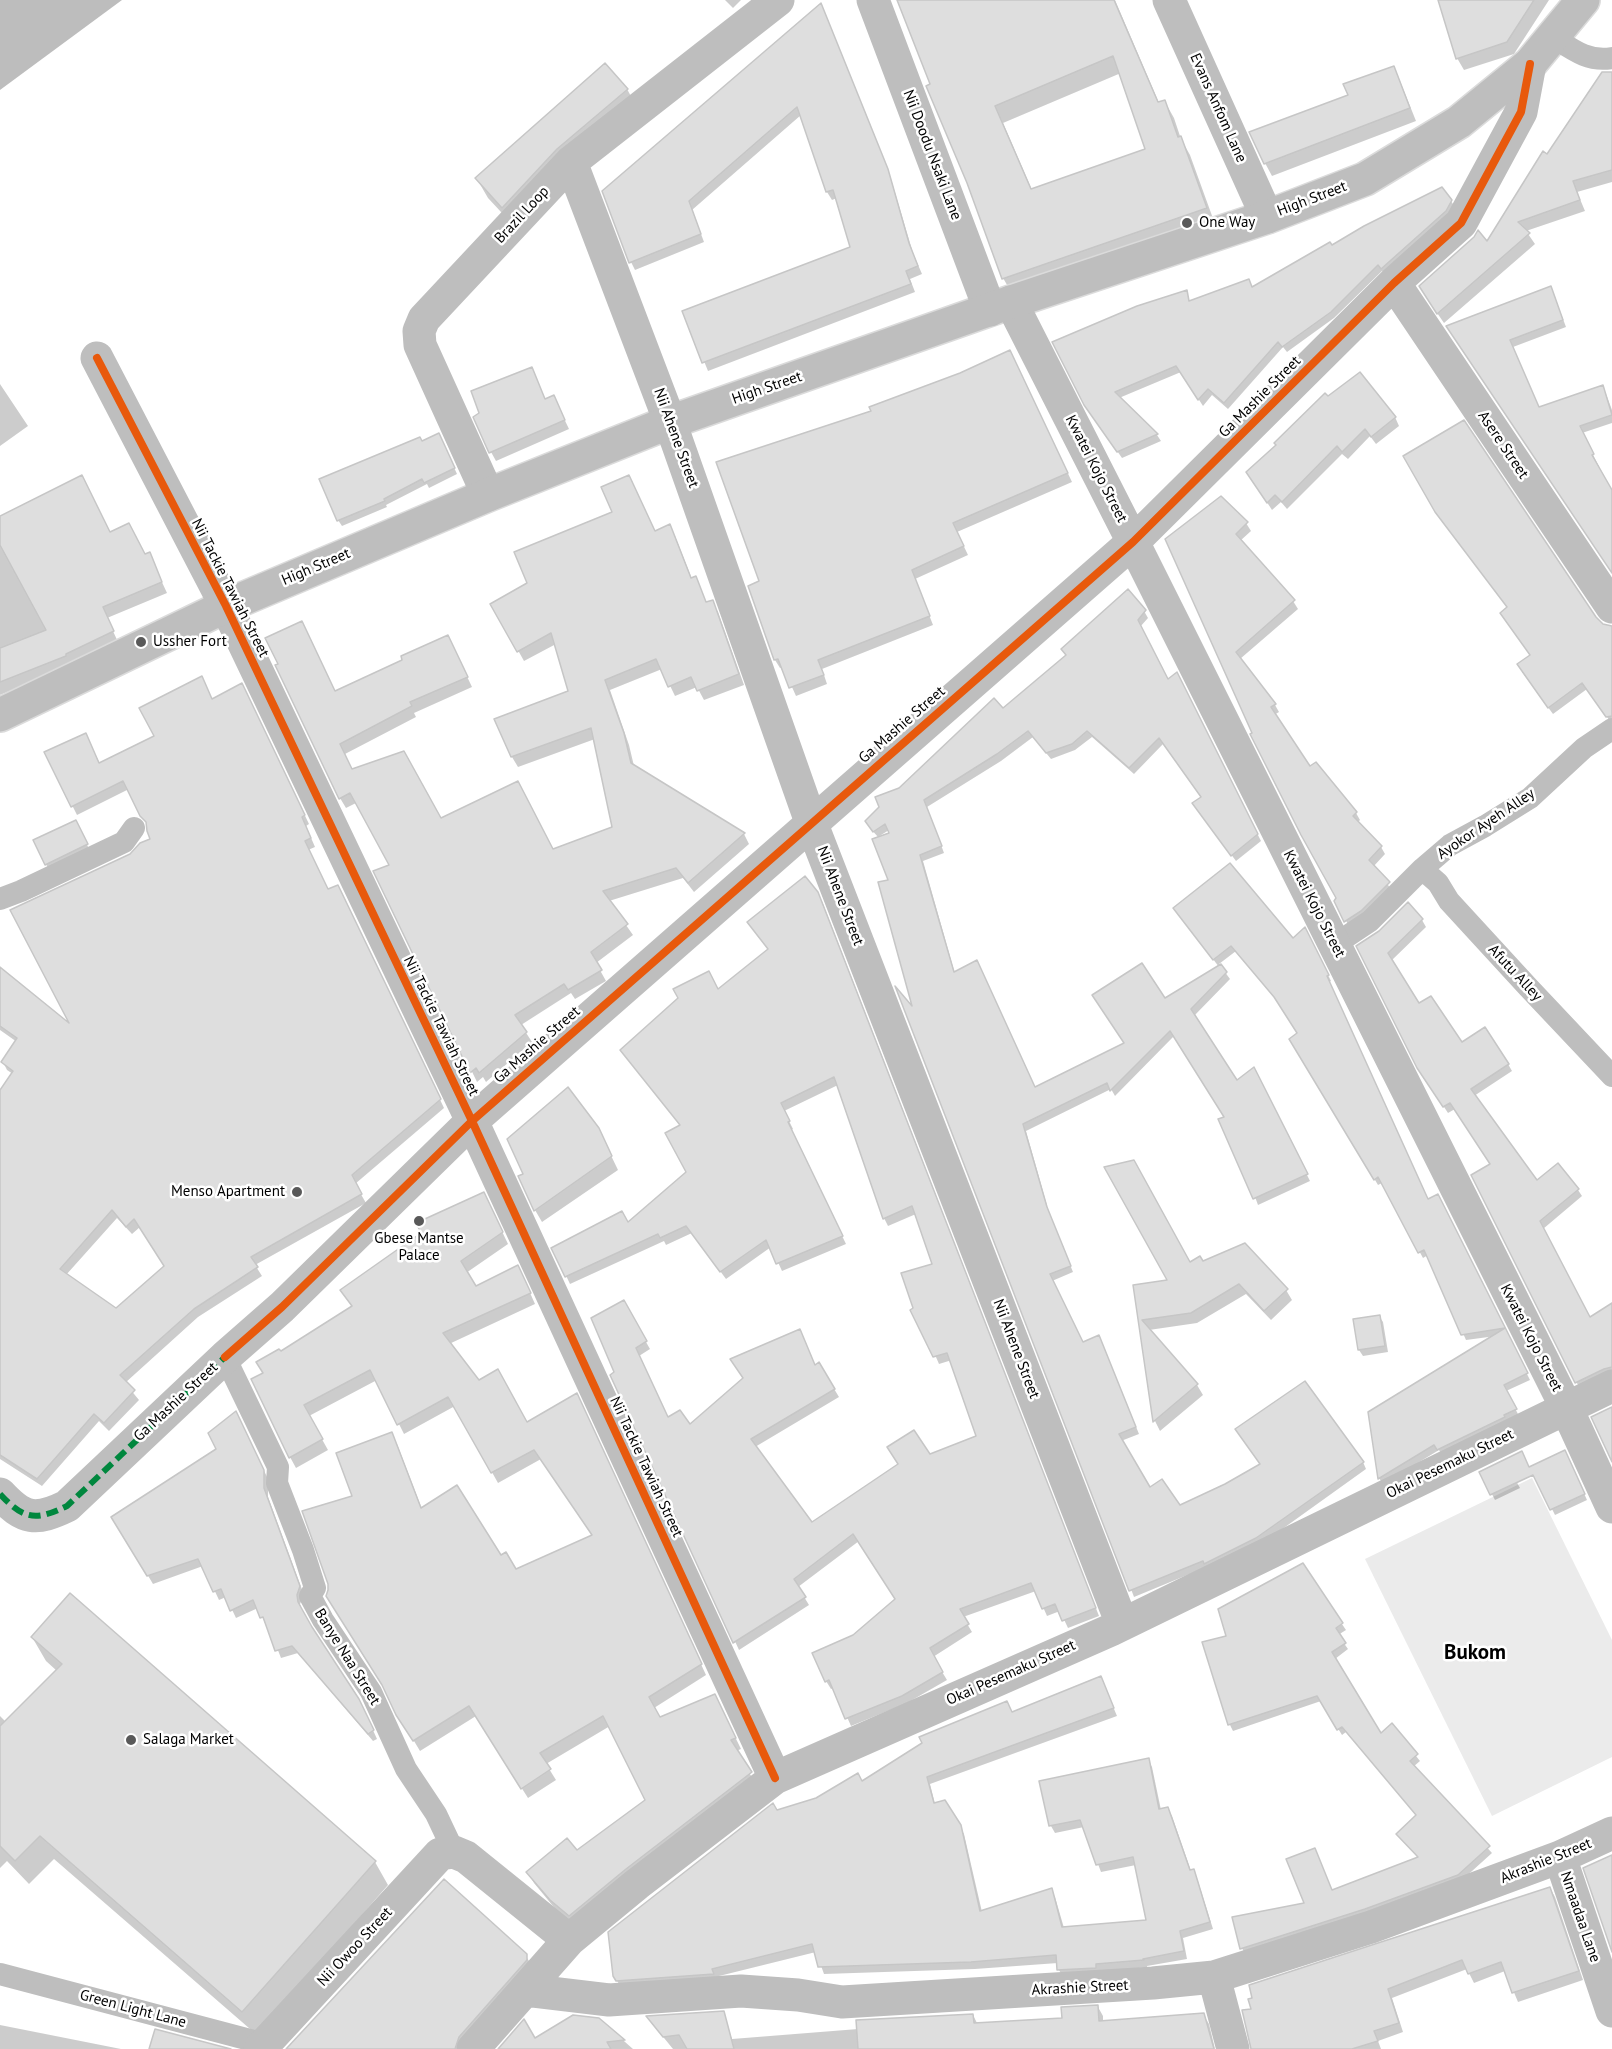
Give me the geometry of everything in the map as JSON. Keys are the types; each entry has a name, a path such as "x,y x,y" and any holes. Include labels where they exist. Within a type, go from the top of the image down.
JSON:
{"street":[{"name":"Brazil Loop","path":"488,495 420,345 419,332 424,319 571,162 778,0"},
{"name":"Nii Doodu Nsaki Lane","path":"873,0 1001,306"},
{"name":"Evans Anfom Lane","path":"1169,0 1267,217"},
{"name":"High Street","path":"0,715 226,606 488,495 670,422 1001,306 1267,217 1365,179 1459,122 1530,64 1580,2"},
{"name":"Ga Mashie Street","path":"0,1494 10,1505 27,1516 48,1515 67,1506 282,1306 472,1121 1133,542 1394,283 1461,223 1521,112 1530,64"},
{"name":"Nii Ahene Street","path":"571,162 670,422 811,822 1122,1624"},
{"name":"Asere Street","path":"1394,283 1612,606"},
{"name":"Kwatei Kojo Street","path":"1001,306 1133,542 1566,1407 1612,1507"},
{"name":"Nii Tackie Tawiah Street","path":"97,358 226,606 472,1121 775,1778"},
{"name":"Okai Pesemaku Street","path":"473,2049 569,1940 637,1884 775,1778 1122,1624 1612,1386"},
{"name":"Akrashie Street","path":"525,1990 609,2000 741,1991 798,1995 842,2002 1153,1983 1215,1977 1371,1927 1560,1857 1612,1833"},
{"path":"454,1852 466,1857 569,1940"},
{"name":"Nii Owoo Street","path":"263,2047 440,1854 454,1852"},
{"name":"Nmaadaa Lane","path":"1560,1857 1612,2011"},
{"path":"1215,1977 1233,2049"}],"lane":[{"path":"1553,37 1584,57 1601,60 1612,58"},
{"name":"Ayokor Ayeh Alley","path":"1334,945 1370,921 1422,869 1450,845 1530,798 1584,748 1612,729"},
{"path":"0,899 124,842 134,828"},
{"name":"Afutu Alley","path":"1422,869 1438,883 1449,901 1612,1076"},
{"name":"Banye Naa Street","path":"225,1357 278,1467 277,1483 315,1588 310,1596 322,1620 371,1692 405,1769 436,1814 454,1852"},
{"name":"Green Light Lane","path":"0,1974 263,2047"}],"shaded area":[{"path":"0,0 122,0 0,90"},
{"path":"1532,1478 1612,1640 1612,1757 1492,1816 1365,1559"}],"building":[{"path":"897,0 1114,0 1158,102 1165,100 1178,137 1181,136 1207,208 1002,279 967,183 926,86 930,84","holes":["1113,56 1145,149 1031,189 995,106"]},
{"path":"1438,0 1534,0 1507,42 1456,59"},
{"path":"821,3 888,169 909,243 918,266 906,271 911,284 702,363 682,311 850,247 833,190 826,192 797,107 689,201 701,234 629,263 602,191"},
{"path":"605,63 628,89 557,149 502,208 475,178"},
{"path":"1394,66 1410,108 1264,164 1249,132 1348,95 1343,84"},
{"path":"1602,72 1612,72 1612,170 1573,181 1580,200 1518,222 1530,233 1437,314 1419,286 1474,237 1478,230 1487,241 1543,151 1547,154"},
{"path":"1442,187 1452,200 1446,211 1381,269 1378,265 1331,312 1282,347 1278,342 1224,403 1208,389 1198,400 1176,366 1115,392 1158,434 1117,452 1084,405 1052,342 1137,306 1187,290 1189,301 1249,279 1252,287 1330,242 1332,245 1364,226"},
{"path":"1551,286 1563,320 1510,340 1539,407 1603,385 1612,415 1580,426 1594,454 1592,455 1612,490 1612,573 1446,326"},
{"path":"1010,350 1068,473 953,523 964,546 912,570 930,616 818,660 824,675 789,688 778,659 774,660 748,586 759,581 716,462 871,411 869,407 960,373"},
{"path":"532,367 545,399 554,395 565,420 489,453 473,417 479,413 471,391"},
{"path":"1360,372 1396,417 1371,437 1365,429 1342,452 1337,446 1282,502 1275,495 1267,503 1246,472 1276,445 1274,443 1325,393 1328,396"},
{"path":"1464,420 1596,617 1603,624 1612,626 1612,716 1606,717 1582,683 1548,708 1517,664 1530,655 1500,613 1507,607 1435,512 1403,456"},
{"path":"439,433 455,468 424,483 422,479 384,499 385,501 337,521 319,479 420,437 422,441"},
{"path":"82,475 110,532 129,523 145,554 150,552 162,582 103,607 114,631 66,656 0,682 0,648 46,630 0,545 0,516"},
{"path":"629,475 655,531 670,524 691,578 696,576 706,602 713,600 739,674 697,691 691,677 668,687 656,659 605,680 624,733 631,763 745,833 688,883 676,868 603,891 628,924 591,952 602,970 568,990 564,984 515,1015 527,1032 479,1073 476,1068 470,1073 373,871 389,865 350,793 339,799 275,665 278,664 265,638 302,621 335,691 402,660 401,656 448,635 468,677 410,702 412,706 340,744 352,769 404,751 441,818 518,781 553,849 612,827 591,728 511,757 494,719 568,691 551,633 517,652 490,604 527,583 514,552 612,512 601,487"},
{"path":"1221,496 1248,522 1236,534 1295,600 1236,652 1276,704 1271,707 1310,766 1316,762 1357,812 1353,816 1382,846 1369,860 1390,882 1361,911 1344,922 1334,901 1336,898 1250,734 1252,733 1165,539"},
{"path":"1128,589 1146,610 1138,620 1168,679 1177,672 1258,834 1231,856 1192,803 1201,797 1159,738 1129,768 1087,731 1072,744 1046,753 1028,731 997,754 924,800 942,846 920,855 954,972 977,960 1035,1087 1124,1043 1092,995 1142,963 1165,998 1221,964 1227,972 1191,1009 1237,1080 1254,1067 1308,1174 1253,1199 1218,1119 1224,1117 1170,1031 1110,1091 1107,1083 1023,1124 1047,1207 1071,1266 1050,1274 1083,1342 1099,1335 1136,1427 1119,1434 1150,1487 1162,1479 1180,1505 1225,1484 1260,1464 1235,1429 1305,1381 1364,1462 1256,1538 1204,1564 1203,1561 1129,1591 895,986 912,1006 878,882 888,880 872,839 889,833 885,824 873,832 865,821 879,807 875,797 899,788 994,698 1003,708 1066,655 1061,649"},
{"path":"202,676 212,699 242,683 305,815 302,817 311,838 305,841 328,889 338,885 441,1099 352,1175 362,1194 251,1257 258,1267 194,1309 120,1375 135,1390 104,1423 94,1414 37,1479 0,1455 0,1090 13,1071 1,1062 17,1038 0,1026 0,967 69,1023 10,910 130,854 140,843 150,839 146,822 140,816 123,781 71,807 44,752 86,733 99,763 154,736 139,708","holes":["112,1210 126,1227 134,1219 164,1266 116,1308 60,1269"]},
{"path":"76,820 88,844 45,865 33,840"},
{"path":"1230,863 1293,938 1305,927 1329,975 1327,976 1428,1199 1438,1194 1528,1373 1504,1385 1517,1409 1437,1450 1434,1445 1378,1479 1368,1412 1505,1328 1461,1335 1424,1250 1418,1253 1378,1177 1374,1180 1289,1039 1297,1033 1274,997 1231,946 1213,960 1173,908"},
{"path":"805,876 818,892 1096,1608 1062,1621 1055,1604 1042,1609 1031,1583 960,1609 969,1624 930,1648 943,1672 902,1696 845,1719 829,1680 825,1682 812,1653 853,1635 895,1599 853,1534 794,1579 806,1597 733,1643 610,1375 614,1372 591,1318 624,1300 647,1341 636,1348 668,1417 680,1410 690,1424 743,1378 730,1359 800,1329 815,1365 819,1362 835,1389 751,1439 812,1522 898,1464 887,1447 914,1430 930,1454 976,1436 947,1353 933,1357 910,1310 913,1308 901,1273 932,1264 912,1206 883,1219 834,1077 781,1103 843,1236 776,1264 766,1240 720,1272 686,1226 660,1238 658,1234 565,1277 551,1248 622,1211 628,1222 686,1172 665,1133 680,1125 620,1050 678,998 673,989 709,971 718,989 768,949 747,922"},
{"path":"1408,902 1423,919 1388,953 1419,1003 1431,996 1462,1042 1485,1027 1509,1064 1471,1089 1537,1180 1558,1163 1579,1189 1540,1221 1590,1317 1612,1303 1612,1367 1575,1383 1471,1175 1490,1164 1450,1103 1443,1107 1417,1068 1356,946 1379,931"},
{"path":"568,1087 599,1128 612,1156 534,1211 518,1176 523,1174 507,1139"},
{"path":"1134,1160 1190,1262 1200,1256 1203,1261 1245,1243 1288,1289 1264,1311 1239,1284 1191,1313 1142,1320 1198,1384 1153,1422 1133,1285 1167,1280 1104,1167"},
{"path":"484,1192 503,1232 461,1261 476,1286 518,1265 531,1293 443,1333 479,1380 498,1369 527,1422 577,1393 702,1664 649,1697 660,1717 715,1694 736,1738 731,1740 752,1772 569,1916 550,1900 526,1872 567,1838 577,1850 645,1800 603,1716 540,1753 551,1769 521,1789 469,1706 413,1741 396,1715 382,1685 326,1596 328,1584 302,1511 352,1496 336,1453 392,1432 421,1508 457,1485 501,1555 506,1552 516,1569 592,1535 534,1450 491,1473 448,1397 397,1425 370,1370 304,1405 323,1439 289,1458 251,1379 263,1373 256,1362 279,1349 281,1351 352,1306 340,1290 421,1233 416,1223"},
{"path":"1380,1315 1385,1346 1358,1350 1353,1319"},
{"path":"1612,1407 1612,1462 1591,1417"},
{"path":"236,1411 264,1470 264,1488 300,1586 297,1595 298,1602 359,1699 374,1730 368,1734 292,1646 275,1651 263,1617 260,1618 253,1600 230,1611 221,1589 213,1592 198,1559 147,1576 111,1517 216,1449 208,1433"},
{"path":"1565,1450 1585,1494 1550,1510 1533,1475 1490,1495 1479,1472 1522,1451 1529,1467"},
{"path":"1303,1563 1343,1623 1336,1628 1346,1643 1332,1652 1381,1733 1392,1723 1418,1754 1410,1761 1490,1846 1458,1875 1365,1909 1240,1949 1232,1917 1304,1903 1286,1859 1315,1848 1332,1890 1418,1857 1396,1834 1416,1815 1342,1727 1337,1730 1317,1696 1228,1725 1202,1642 1226,1636 1218,1609"},
{"name":"Salaga Market","path":"70,1593 376,1861 242,2012 40,1836 15,1861 0,1846 0,1726 62,1664 31,1637"},
{"path":"1101,1676 1114,1708 927,1777 934,1803 945,1800 961,1825 980,1911 1052,1888 1062,1927 1146,1920 1133,1857 1096,1865 1080,1820 1049,1826 1039,1781 1149,1758 1159,1809 1168,1807 1190,1870 1194,1869 1210,1922 1180,1931 1184,1951 1144,1960 1096,1964 1096,1968 1057,1970 1056,1955 971,1962 818,1967 812,1944 712,1969 714,1974 616,1981 613,1976 608,1932 773,1803 777,1810 816,1798 858,1773 862,1781 922,1743 919,1737 1007,1701 1012,1712"},
{"path":"1612,1855 1612,1952 1583,1868"},
{"path":"444,1879 527,1954 527,1960 459,2037 455,2049 286,2049"},
{"path":"1550,1887 1579,1971 1512,1993 1501,1962 1468,1974 1462,1960 1388,1989 1399,2023 1374,2031 1378,2041 1352,2049 1251,2049 1242,2010 1251,2009 1248,1999 1252,1998 1249,1985"},
{"path":"1098,2005 1099,2021 1204,2013 1214,2049 858,2049 856,2020 973,2014 974,2023 1062,2018 1061,2007"},
{"path":"724,2011 734,2049 687,2049 679,2035 663,2037 646,2016"},
{"path":"573,2015 599,2018 625,2040 607,2042 611,2049 498,2049 524,2019 535,2038"},
{"path":"155,2029 231,2049 149,2049"}],"marked path":[{"path":"0,1494 16,1509 31,1515 39,1516 67,1506 225,1357"}],"cycle path":[{"path":"225,1357 282,1307 472,1121 1133,542 1394,283 1461,223 1521,112 1530,64"},
{"path":"97,358 226,606 472,1121 775,1778"}],"place":[{"name":"One Way","path":"1187,223"},
{"name":"Ussher Fort","path":"141,642"},
{"name":"Menso Apartment","path":"297,1192"},
{"name":"Gbese Mantse Palace","path":"419,1221"},
{"name":"Salaga Market","path":"131,1740"}],"district":[{"name":"Bukom","path":"1475,1653"}]}
